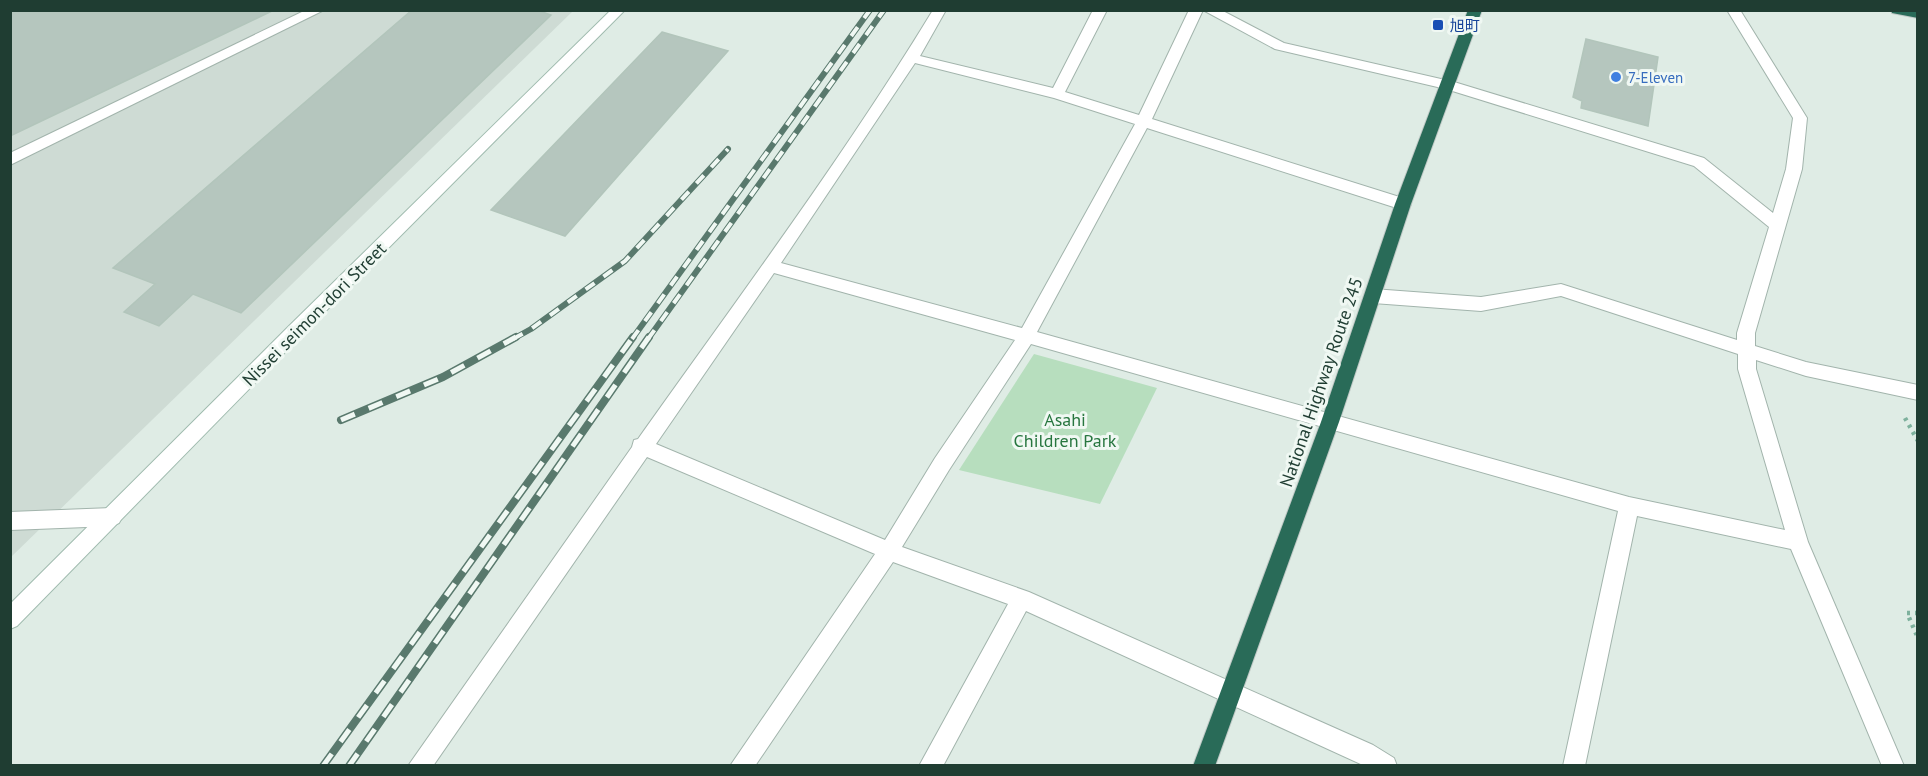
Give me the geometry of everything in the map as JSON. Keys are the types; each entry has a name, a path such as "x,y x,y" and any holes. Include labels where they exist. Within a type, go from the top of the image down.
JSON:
{"highway":[{"name":"National Highway Route 245","path":"1204,765 1330,422 1403,204 1475,10"},
{"path":"1897,10 1917,14"}],"street":[{"path":"10,160 318,10"},
{"name":"Nissei seimon-dori Street","path":"10,619 619,10"},
{"path":"419,765 641,446 770,266 911,58 940,10"},
{"path":"1057,94 1100,10"},
{"path":"741,765 889,552 942,464 1026,337 1143,122 1196,10"},
{"path":"1209,10 1280,46 1449,85 1699,162 1777,225"},
{"path":"1733,10 1800,118 1794,169 1746,333 1748,369 1798,542 1893,765"},
{"path":"911,58 1057,94 1403,204"},
{"path":"770,266 1162,373 1629,506 1798,542"},
{"path":"1373,296 1481,304 1561,290 1806,369 1917,393"},
{"path":"641,446 889,552 1022,599 1232,692 1365,753 1386,765"},
{"path":"1574,765 1629,506"},
{"path":"10,521 112,517"},
{"path":"930,765 1022,599"}],"path":[{"path":"1917,613 1907,613 1917,638"}],"shaded area":[{"path":"11,11 573,11 11,557"}],"green space":[{"name":"Asahi Children Park","path":"1034,354 1157,388 1100,504 959,470"}],"building":[{"path":"10,10 274,10 10,136"},
{"path":"412,10 537,10 551,15 241,313 193,294 159,326 124,312 155,284 113,268"},
{"path":"662,32 728,51 565,236 491,210"},
{"name":"7-Eleven","path":"1586,39 1658,57 1648,126 1581,108 1582,101 1573,97"}],"railway":[{"path":"632,339 870,10"},
{"path":"648,339 884,10"},
{"path":"513,339 531,329 625,261 728,149"},
{"path":"341,420 443,377 516,337"},
{"path":"323,766 633,337"},
{"path":"349,766 649,337"}],"place":[{"name":"旭町","path":"1438,25"},
{"name":"7-Eleven","path":"1616,77"}]}
